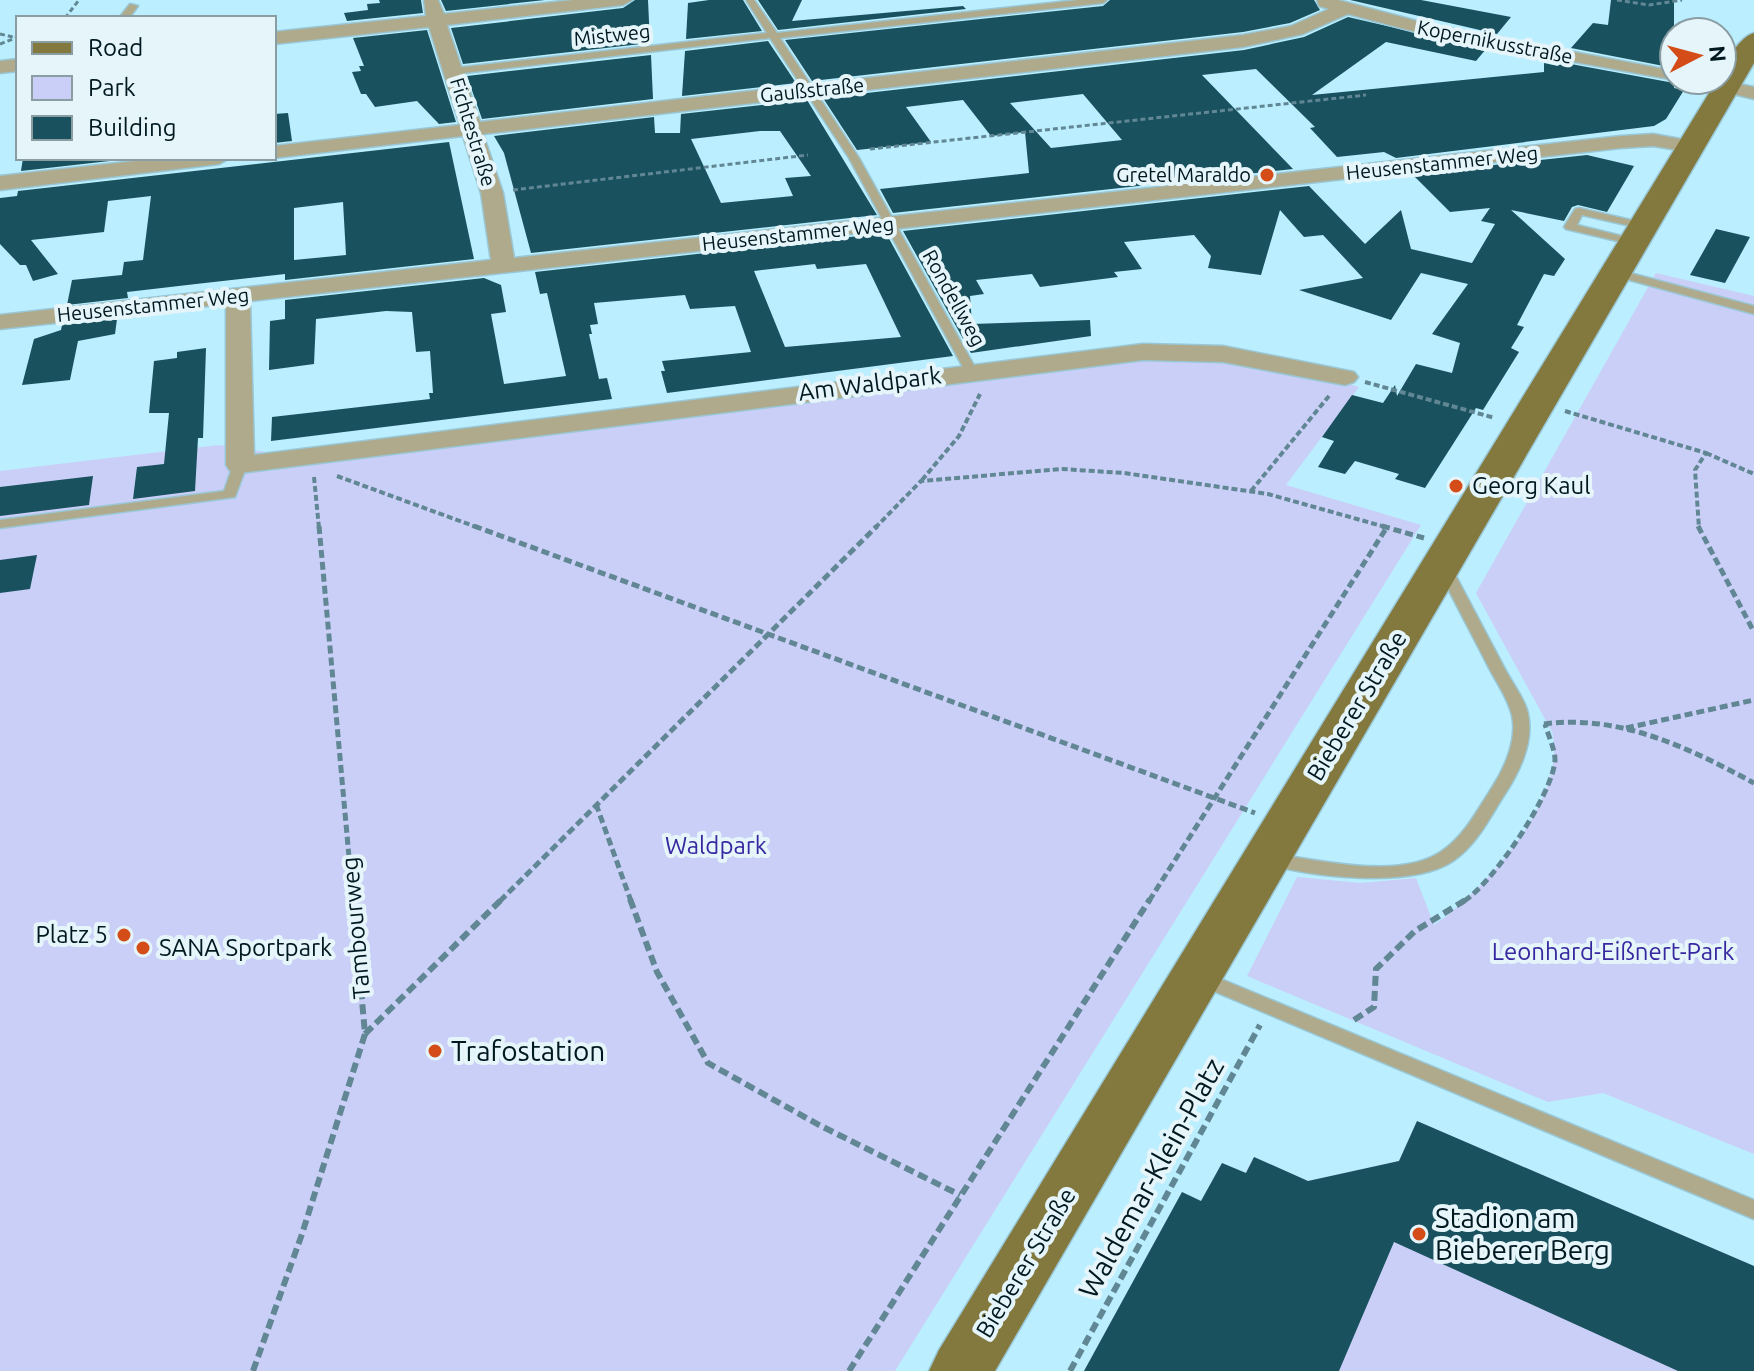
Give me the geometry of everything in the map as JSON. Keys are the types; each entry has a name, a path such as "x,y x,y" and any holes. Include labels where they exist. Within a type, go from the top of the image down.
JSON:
{"main road":[{"name":"Bieberer Straße","path":"961,1371 1687,152 1740,90 1754,41"}],"street":[{"path":"276,38 434,10 623,0"},
{"name":"Kopernikusstraße","path":"1318,0 1404,24 1658,74"},
{"name":"Gaußstraße","path":"276,152 1243,41 1296,30 1345,8"},
{"name":"Fichtestraße","path":"434,10 492,193 504,267"},
{"name":"Heusenstammer Weg","path":"2,320 1595,146 1687,152"},
{"path":"0,183 201,160"},
{"path":"238,296 240,465"},
{"name":"Am Waldpark","path":"240,465 971,371 1172,351 1270,360 1345,377"}],"lane":[{"name":"Rondellweg","path":"750,0 850,151 971,371"},
{"name":"Mistweg","path":"455,71 1103,0"},
{"path":"126,16 133,6"},
{"path":"1579,211 1597,215 1639,234 1570,227 1579,211"},
{"path":"1589,231 1597,215"},
{"path":"1615,273 1754,310"},
{"path":"0,524 230,494 240,465"},
{"path":"1277,842 1356,870 1392,871 1440,861 1479,822 1503,784 1521,736 1521,721 1514,696 1447,554"},
{"path":"1197,976 1754,1210"}],"path":[{"path":"67,16 79,0"},
{"path":"1617,0 1649,5 1682,0"},
{"path":"850,151 1366,95"},
{"path":"492,193 808,155"},
{"path":"365,1034 772,633 921,481 959,436 980,401 981,391 971,371"},
{"path":"1251,491 1345,377 1496,418"},
{"path":"1538,403 1706,453 1754,474"},
{"path":"1706,453 1695,470 1697,524 1754,632"},
{"name":"Tambourweg","path":"253,1371 302,1234 365,1034 313,468"},
{"path":"921,481 1022,471 1092,470 1251,491 1387,527 1447,554"},
{"path":"328,473 1214,797 1277,842"},
{"path":"849,1371 1387,527"},
{"path":"1623,729 1754,700"},
{"path":"1521,736 1545,724 1581,720 1623,729 1718,762 1754,783"},
{"path":"1333,1033 1374,1007 1376,969 1415,931 1470,897 1502,865 1549,782 1555,759 1545,724"},
{"path":"596,804 657,972 708,1063 819,1125 960,1195"},
{"name":"Waldemar-Klein-Platz","path":"1070,1371 1270,1006"}],"green space":[{"name":"Leonhard-Eißnert-Park","path":"1656,273 1754,296 1754,1154 1603,1093 1548,1102 1247,976 1297,877 1361,883 1416,878 1434,925 1476,890 1498,866 1535,812 1548,785 1554,757 1552,732 1476,593"},
{"name":"Waldpark","path":"1216,358 1294,369 1359,387 1286,485 1421,525 895,1371 0,1371 0,471 219,445 266,452 271,471 291,464 1128,360"},
{"name":"Stadion am Bieberer Berg","path":"1417,1121 1754,1266 1754,1371 1084,1371 1182,1192 1201,1201 1222,1163 1245,1173 1254,1157 1308,1181 1399,1161"}],"building":[{"path":"379,0 421,0 423,13 347,21 344,13 368,10 367,4 380,3"},
{"path":"441,0 545,0 446,11"},
{"path":"635,0 648,0 650,43 463,64 451,28 623,8"},
{"path":"743,0 762,31 686,39 688,3"},
{"path":"758,0 802,0 792,21 963,6 966,9 778,30"},
{"path":"1110,0 1314,0 1320,10 1290,23 1243,32 812,81 785,40 1103,6"},
{"path":"1350,0 1421,0 1511,17 1497,34"},
{"path":"1611,0 1674,0 1674,16 1658,16 1658,65 1571,48 1593,23 1608,25"},
{"path":"1348,17 1486,49 1476,61 1386,42 1312,95 1544,72 1544,63 1558,66 1560,62 1658,80 1658,96 1680,96 1666,119 1654,126 1396,158 1384,152 1337,157 1310,128 1315,127 1256,69 1202,75 1293,169 893,213 880,189 1029,173 1025,132 991,136 963,100 906,107 931,142 857,150 823,98 1244,50 1304,37","holes":["1083,94 1122,140 1051,148 1010,103"]},
{"path":"427,30 456,122 439,124 417,101 375,107 366,94 361,94 352,72 361,71 359,66 364,66 353,38"},
{"path":"768,41 796,83 682,96 685,51"},
{"path":"651,55 653,99 482,119 467,76"},
{"path":"807,100 877,215 531,253 504,153 494,136 654,117 655,133 680,133 681,114","holes":["780,131 811,176 785,178 793,196 721,203 691,139"]},
{"path":"288,113 292,141 276,143 276,114"},
{"path":"449,142 474,259 285,280 285,274 196,284 127,292 128,298 67,305 72,280 122,275 124,262 143,260 151,196 108,201 104,232 31,240 58,274 33,281 26,265 20,265 0,244 0,198 17,196 18,191","holes":["343,202 346,255 294,260 294,208"]},
{"path":"1587,155 1634,166 1607,212 1578,205 1572,207 1564,221 1511,210 1565,259 1554,276 1544,274 1517,325 1524,327 1511,348 1519,352 1483,410 1476,408 1425,488 1395,479 1399,474 1355,461 1345,474 1318,467 1334,441 1322,437 1352,395 1383,403 1395,385 1397,396 1416,364 1452,373 1460,343 1432,334 1468,284 1421,273 1391,320 1299,290 1363,278 1323,235 1304,237 1280,210 1261,275 1208,268 1211,256 1194,235 1124,242 1142,269 1114,272 1118,277 1040,287 1032,274 976,280 984,294 970,296 972,324 1090,320 1091,336 971,353 903,231 1309,186 1365,244 1401,210 1411,249 1472,263 1495,224 1481,221 1490,208 1450,212 1412,174"},
{"path":"23,160 118,160 21,171"},
{"path":"1716,229 1750,237 1725,283 1690,275"},
{"path":"886,233 953,356 667,393 661,371 665,371 662,361 751,352 735,306 690,309 685,295 594,303 598,324 590,325 592,334 589,334 599,379 607,378 612,399 271,441 272,417 430,399 429,393 433,393 430,351 416,352 412,312 386,311 316,319 314,364 269,370 270,321 285,319 285,300 484,278 501,285 506,312 491,314 504,384 566,376 547,293 540,294 535,272","holes":["815,264 817,269 866,264 901,337 785,347 754,271"]},
{"path":"117,319 115,334 78,341 70,380 22,385 34,339 61,330 62,325"},
{"path":"206,348 203,438 198,438 195,491 133,499 137,467 164,464 169,413 149,413 154,361 177,358 177,352"},
{"path":"93,476 89,505 0,516 0,487"},
{"path":"37,555 30,589 0,593 0,560"},
{"name":"Stadion am Bieberer Berg","path":"1417,1121 1754,1266 1754,1371 1678,1371 1394,1242 1339,1371 1084,1371 1182,1192 1201,1201 1222,1163 1246,1173 1254,1157 1308,1181 1399,1161"}],"place":[{"name":"Gretel Maraldo","path":"1267,175"},
{"name":"Georg Kaul","path":"1456,486"},
{"name":"Platz 5","path":"124,935"},
{"name":"SANA Sportpark","path":"143,948"},
{"name":"Trafostation","path":"435,1051"},
{"name":"Stadion am Bieberer Berg","path":"1419,1234"}]}
